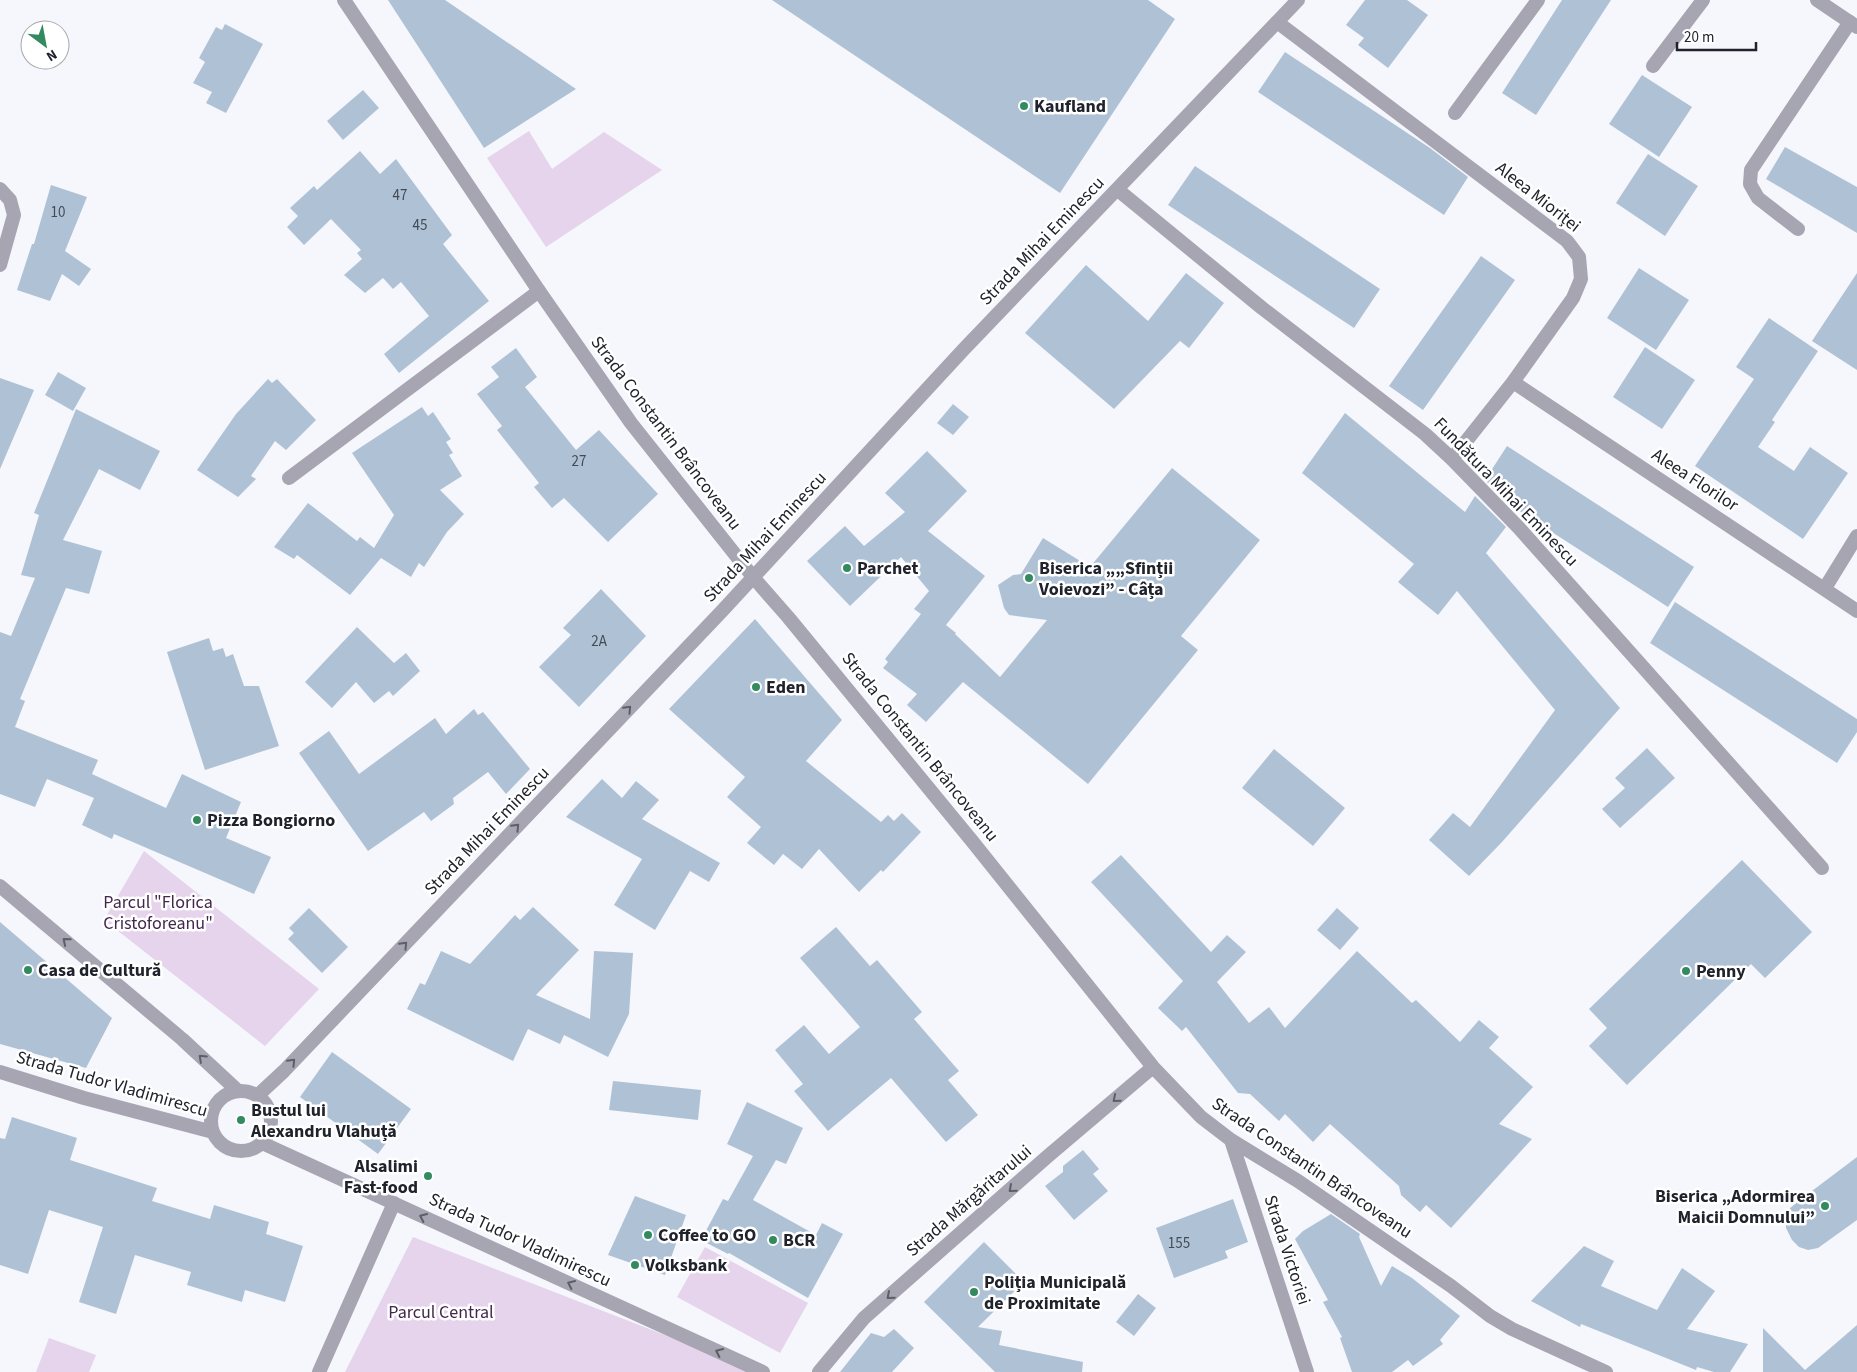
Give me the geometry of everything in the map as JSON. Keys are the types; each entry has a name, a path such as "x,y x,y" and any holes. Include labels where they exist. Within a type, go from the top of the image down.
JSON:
{"street":[{"name":"Strada Constantin Brâncoveanu","path":"344,0 539,291 631,423 753,577 1011,889 1154,1067 1200,1117 1231,1140 1298,1181 1512,1329 1606,1372"},
{"name":"Strada Mihai Eminescu","path":"257,1096 284,1071 753,577 964,349 1298,0"},
{"path":"1454,113 1538,0"},
{"path":"1653,66 1703,0"},
{"path":"1798,229 1758,198 1750,184 1751,170 1853,24 1817,0"},
{"name":"Aleea Mioriței","path":"1277,22 1567,241 1579,257 1581,279 1573,298 1513,382 1452,459"},
{"path":"0,189 10,200 14,216 0,265"},
{"name":"Fundătura Mihai Eminescu","path":"1118,190 1262,308 1425,434 1452,459 1519,528 1822,868"},
{"path":"289,478 539,291"},
{"name":"Aleea Florilor","path":"1513,382 1857,611"},
{"path":"1824,588 1857,536"},
{"path":"0,886 182,1039 238,1092 249,1092 257,1096 266,1105 271,1120 268,1132 262,1142"},
{"name":"Strada Mărgăritarului","path":"819,1372 864,1318 1154,1067"},
{"name":"Strada Tudor Vladimirescu","path":"0,1072 84,1098 213,1132"},
{"name":"Strada Tudor Vladimirescu","path":"238,1092 225,1096 215,1106 211,1119 213,1132 221,1143 232,1150 254,1148 262,1142 763,1372"},
{"name":"Strada Victoriei","path":"1231,1140 1307,1372"},
{"path":"319,1372 394,1203"}],"green space":[{"path":"529,131 552,169 604,132 662,170 546,247 487,158"},
{"name":"Parcul \"Florica Cristoforeanu\"","path":"144,851 319,989 265,1046 104,920"},
{"name":"Parcul Central","path":"413,1237 760,1372 345,1372"},
{"path":"705,1247 808,1303 780,1353 677,1297"},
{"path":"49,1338 96,1355 89,1372 36,1372"}],"building":[{"path":"388,0 445,0 576,89 484,148"},
{"name":"Kaufland","path":"772,0 1148,0 1175,19 1060,193"},
{"path":"1365,0 1407,0 1428,15 1388,68 1358,45 1364,38 1346,25"},
{"path":"1562,0 1611,0 1536,115 1502,93"},
{"path":"225,24 263,44 226,113 206,103 212,92 193,83 205,62 199,58 216,27 222,30"},
{"path":"1285,52 1430,148 1468,177 1444,215 1258,92"},
{"path":"1642,75 1692,107 1659,157 1609,124"},
{"path":"363,90 379,108 343,140 327,121"},
{"path":"1785,147 1857,187 1857,233 1766,179"},
{"path":"360,151 380,174 396,159 452,235 443,244 489,301 399,373 384,354 429,316 401,282 393,289 383,278 365,293 344,275 362,259 357,253 361,250 331,219 304,245 287,227 298,216 290,208 314,186 317,190"},
{"path":"1648,154 1698,186 1665,236 1616,203"},
{"path":"1195,166 1380,289 1354,328 1168,205"},
{"path":"51,185 87,197 65,251 91,269 79,286 62,274 50,301 17,290 32,244 34,244"},
{"path":"1481,256 1515,280 1423,410 1389,386"},
{"path":"1086,265 1148,321 1186,273 1224,303 1189,348 1180,341 1114,409 1025,333"},
{"path":"1639,268 1689,300 1656,350 1607,318"},
{"path":"1857,273 1857,370 1812,341"},
{"path":"1769,318 1818,351 1772,420 1775,422 1758,447 1794,471 1810,447 1848,473 1803,539 1695,466 1754,379 1736,367"},
{"path":"1645,347 1695,380 1662,429 1613,397"},
{"path":"516,348 537,377 525,387 576,450 599,430 658,494 608,542 564,498 552,508 534,487 539,483 497,430 502,426 477,394 499,377 491,367"},
{"path":"58,372 86,388 73,411 45,395"},
{"path":"0,378 34,390 0,469"},
{"path":"268,379 272,383 277,379 316,420 286,450 275,441 251,476 256,479 238,497 197,470 236,414"},
{"path":"953,404 969,417 953,435 937,423"},
{"path":"422,407 428,416 433,412 451,439 446,442 453,453 449,455 462,476 440,490 464,514 447,532 424,567 419,563 411,577 381,558 350,595 297,555 294,559 274,547 308,503 357,541 360,537 374,548 394,515 352,453"},
{"path":"76,409 160,451 140,490 99,469 63,540 102,551 89,594 66,588 20,699 25,701 15,727 98,760 92,774 166,808 182,774 241,802 226,838 271,857 254,894 114,834 112,839 82,825 94,798 47,779 35,807 0,794 0,632 11,636 35,578 21,575 39,515 34,513"},
{"path":"1345,413 1465,512 1475,496 1506,527 1486,553 1620,708 1502,842 1469,876 1429,840 1453,813 1470,827 1555,710 1457,591 1438,615 1398,582 1414,564 1302,473"},
{"path":"1507,446 1694,567 1668,607 1518,510 1516,513 1485,480"},
{"path":"927,451 967,491 928,531 985,576 946,625 1000,677 1047,620 1009,615 1004,608 998,585 1013,575 1021,574 1043,538 1090,567 1172,468 1260,540 1181,636 1198,650 1088,784 963,682 926,722 907,705 917,694 883,668 888,662 885,659 921,614 914,609 929,591 901,557 850,606 807,561 845,526 864,546 905,512 885,493"},
{"path":"601,589 646,636 579,707 539,667 571,635 563,628"},
{"path":"1675,602 1857,719 1857,732 1837,763 1650,643"},
{"path":"755,619 842,720 806,761 881,822 888,815 894,821 902,813 921,832 883,872 881,870 859,892 819,849 802,869 783,854 774,865 747,843 761,827 727,797 745,777 669,709"},
{"path":"357,627 394,663 406,653 420,671 393,696 389,691 374,703 356,682 332,708 305,682"},
{"path":"209,638 213,651 223,648 226,657 233,654 244,686 259,686 279,746 205,770 167,652"},
{"path":"474,709 478,715 483,712 530,769 506,794 488,772 453,798 454,804 431,821 424,812 368,851 299,753 329,731 359,774 435,718 446,734"},
{"path":"1647,748 1675,778 1620,828 1602,809 1625,788 1615,778"},
{"path":"1274,749 1345,808 1313,846 1242,788"},
{"path":"602,779 622,798 636,781 659,800 642,819 720,863 709,882 690,871 655,930 614,905 642,859 566,817"},
{"path":"1121,855 1211,952 1227,935 1246,952 1217,982 1249,1023 1269,1007 1285,1028 1357,951 1412,1003 1416,1000 1460,1042 1479,1020 1499,1037 1489,1048 1533,1087 1499,1124 1532,1139 1451,1228 1426,1205 1420,1212 1401,1195 1399,1186 1330,1124 1313,1142 1285,1114 1279,1121 1250,1094 1238,1093 1186,1027 1182,1031 1158,1008 1183,981 1091,882"},
{"name":"Penny","path":"1742,860 1812,932 1765,978 1751,964 1627,1085 1589,1046 1607,1028 1589,1009"},
{"path":"533,907 579,950 536,995 590,1019 594,951 633,953 629,1014 608,1057 564,1035 560,1044 528,1029 513,1061 407,1009 420,983 425,985 441,951 470,964 515,915 520,920"},
{"path":"309,908 348,947 322,973 288,939 294,933 289,928"},
{"path":"1337,908 1359,928 1340,950 1317,930"},
{"name":"Casa de Cultură","path":"0,922 112,1018 86,1068 0,1044"},
{"path":"836,927 870,966 877,960 922,1012 914,1019 959,1071 948,1080 978,1115 946,1142 891,1078 828,1131 794,1091 803,1084 775,1050 804,1025 829,1054 860,1027 800,958"},
{"path":"332,1052 411,1109 378,1154 300,1097"},
{"path":"613,1081 701,1090 698,1120 609,1110"},
{"name":"BCR","path":"747,1102 803,1128 786,1164 776,1160 753,1200 816,1235 822,1223 843,1234 808,1298 729,1253 701,1240 723,1199 728,1201 753,1156 727,1144"},
{"path":"12,1117 77,1138 70,1160 157,1188 152,1201 210,1219 214,1205 269,1222 266,1234 303,1246 285,1302 245,1290 242,1302 187,1285 191,1272 135,1255 116,1314 79,1302 103,1227 49,1210 28,1274 0,1265 0,1138 5,1139"},
{"path":"1083,1150 1099,1169 1093,1174 1108,1191 1074,1220 1045,1186 1063,1172 1063,1166"},
{"name":"Biserica „Adormirea Maicii Domnului”","path":"1857,1157 1857,1220 1818,1248 1808,1250 1799,1247 1792,1240 1786,1228 1786,1218 1789,1209"},
{"name":"Coffee to GO","path":"635,1196 686,1215 665,1275 608,1255"},
{"path":"1233,1199 1248,1242 1225,1251 1228,1258 1174,1278 1156,1228"},
{"path":"1331,1214 1360,1234 1359,1237 1381,1286 1392,1266 1412,1278 1460,1316 1440,1340 1443,1344 1413,1366 1408,1360 1392,1372 1352,1372 1340,1338 1342,1337 1323,1302 1328,1300 1295,1239 1303,1231"},
{"name":"Poliția Municipală de Proximitate","path":"984,1242 1024,1282 978,1327 1002,1331 999,1345 1083,1362 1082,1372 995,1372 924,1302"},
{"path":"1584,1246 1614,1261 1601,1286 1657,1310 1682,1268 1715,1291 1687,1329 1748,1344 1730,1372 1714,1372 1697,1367 1696,1370 1581,1324 1580,1327 1531,1301"},
{"path":"1138,1294 1156,1308 1134,1336 1116,1322"},
{"path":"1857,1325 1857,1372 1763,1372 1763,1328 1805,1370"},
{"path":"894,1329 914,1348 892,1372 840,1372 871,1333 884,1337"}],"place":[{"name":"Kaufland","path":"1024,106"},
{"name":"Parchet","path":"847,568"},
{"name":"Biserica „„Sfinții Voievozi” - Câța","path":"1029,578"},
{"name":"Eden","path":"756,687"},
{"name":"Pizza Bongiorno","path":"197,820"},
{"name":"Casa de Cultură","path":"28,970"},
{"name":"Penny","path":"1686,971"},
{"name":"Bustul lui Alexandru Vlahuță","path":"241,1120"},
{"name":"Alsalimi Fast-food","path":"428,1176"},
{"name":"Biserica „Adormirea Maicii Domnului”","path":"1825,1206"},
{"name":"Coffee to GO","path":"648,1235"},
{"name":"BCR","path":"773,1240"},
{"name":"Volksbank","path":"635,1265"},
{"name":"Poliția Municipală de Proximitate","path":"974,1292"}]}
